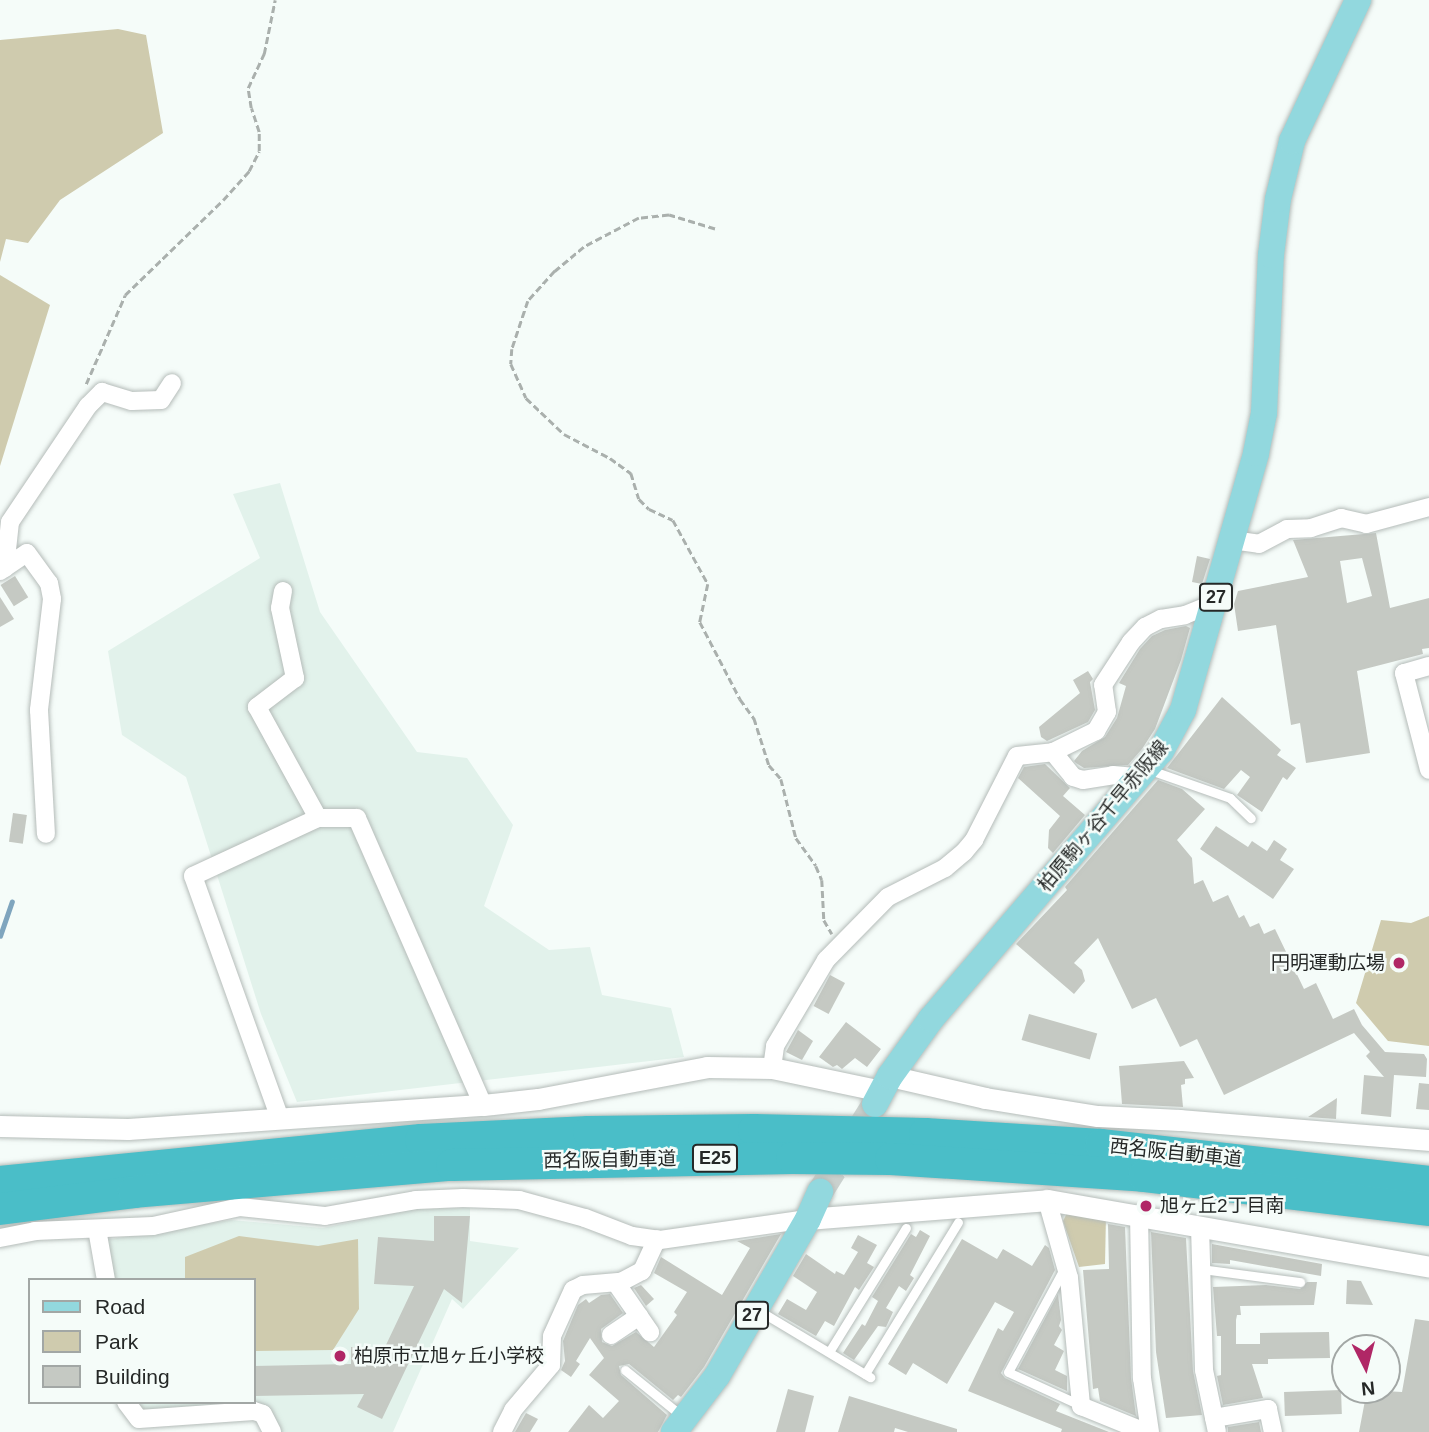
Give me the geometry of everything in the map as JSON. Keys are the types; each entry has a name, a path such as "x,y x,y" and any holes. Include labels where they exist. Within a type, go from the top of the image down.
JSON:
{"highway":[{"name":"西名阪自動車道","path":"0,1182 421,1140 589,1132 754,1130 950,1135 1101,1145 1429,1182"},
{"name":"西名阪自動車道","path":"0,1209 134,1192 452,1165 792,1157 905,1160 1144,1176 1429,1210"}],"main road":[{"name":"柏原駒ヶ谷千早赤阪線","path":"882,1090 931,1019 1142,773 1172,733 1183,710 1256,453 1264,413 1271,255 1278,199 1292,141 1358,0"},
{"name":"27","path":"679,1425 717,1376 808,1219 820,1192"}],"street":[{"path":"3,570 10,522 88,406 102,392 132,401 161,400 172,383"},
{"path":"1232,540 1259,544 1287,529 1311,528 1341,518 1366,524 1429,506"},
{"path":"3,570 27,553 49,583 52,599 39,710 46,834"},
{"path":"282,590 280,608 295,678 257,707 318,818"},
{"path":"772,1068 775,1046 793,1011 826,960 888,897 945,868 964,852 974,840 1017,756 1053,752 1096,731 1105,721 1107,712 1103,685 1131,642 1145,627 1215,603"},
{"path":"1429,666 1404,673 1429,770"},
{"path":"1053,752 1073,777 1083,780 1142,773"},
{"path":"279,1116 192,877 318,818 357,818 483,1105"},
{"path":"0,1126 128,1129 279,1116 483,1105 538,1099 707,1067 772,1068 882,1090 985,1098 1098,1116 1180,1119 1429,1140"},
{"path":"0,1238 35,1231 153,1226 240,1207 325,1216 416,1200 463,1198 519,1200 632,1236 657,1239 808,1219 1047,1200 1139,1214 1429,1267"},
{"path":"1047,1200 1066,1266 1081,1406 1148,1432 1142,1378 1139,1214"},
{"path":"1200,1226 1204,1370 1215,1425 1268,1409 1273,1432"},
{"path":"97,1229 106,1278"},
{"path":"502,1432 513,1410 551,1366 552,1336 573,1290 583,1285 617,1283 642,1271 657,1239"},
{"path":"617,1283 650,1332"},
{"path":"611,1335 639,1316"},
{"path":"128,1404 139,1419 254,1411 263,1414 272,1432"}],"lane":[{"path":"1142,773 1230,798 1251,818"},
{"path":"756,1308 868,1376 958,1222"},
{"path":"829,1352 906,1228"},
{"path":"1066,1266 1007,1372 1081,1406"},
{"path":"1200,1269 1300,1282"},
{"path":"625,1370 679,1425"}],"path":[{"path":"102,392 86,386 125,295 223,200 249,171 259,151 259,132 248,88 264,54 275,0"},
{"path":"715,229 669,215 639,218 584,247 539,287 528,301 512,349 511,364 526,398 564,434 610,458 631,473 639,499 649,509 673,520 708,583 700,622 740,699 754,718 769,765 781,779 796,838 816,866 822,880 824,920 839,946"}],"shaded area":[{"path":"280,483 320,612 417,752 467,758 513,825 484,906 549,950 590,947 602,995 671,1008 684,1057 297,1102 261,1014 186,777 122,735 108,651 260,558 233,494"},
{"name":"柏原市立旭ヶ丘小学校","path":"470,1208 470,1241 519,1248 463,1309 452,1299 393,1432 279,1432 266,1405 144,1411 139,1404 256,1404 256,1278 113,1278 105,1240 231,1220 323,1228 415,1209"}],"green space":[{"path":"118,29 146,35 163,133 60,200 28,243 6,239 0,262 0,40"},
{"path":"0,275 50,305 0,466"},
{"name":"円明運動広場","path":"1429,916 1429,1046 1388,1041 1356,1003 1381,920 1411,923"},
{"path":"1068,1211 1106,1215 1105,1264 1079,1267 1063,1221"},
{"path":"239,1236 318,1246 358,1239 359,1309 333,1350 256,1351 256,1278 185,1278 185,1257"}],"building":[{"path":"1376,533 1390,608 1429,598 1429,648 1422,649 1423,654 1357,671 1370,753 1306,763 1300,723 1291,725 1276,625 1238,631 1234,604 1238,591 1308,577 1293,540","holes":["1362,558 1372,596 1347,603 1340,561"]},
{"path":"1197,556 1210,559 1202,584 1192,582"},
{"path":"15,576 28,597 14,606 1,585"},
{"path":"0,597 14,619 0,627"},
{"path":"1186,626 1190,628 1181,660 1155,729 1142,749 1128,765 1084,768 1076,763 1074,761 1082,751 1105,737 1117,718 1126,686 1119,683 1140,649 1152,636"},
{"path":"1088,671 1093,679 1090,682 1095,710 1088,722 1047,741 1041,737 1039,727 1080,693 1073,680"},
{"path":"1222,697 1281,750 1277,755 1296,768 1287,780 1283,777 1262,812 1237,795 1250,777 1241,770 1224,789 1167,768"},
{"path":"1045,764 1070,788 1063,796 1085,815 1053,853 1048,848 1049,830 1060,816 1018,778 1024,767"},
{"path":"1158,780 1182,789 1205,809 1177,840 1192,858 1194,884 1203,880 1213,902 1228,895 1239,918 1244,915 1250,927 1259,923 1264,934 1275,929 1304,989 1316,983 1333,1019 1354,1009 1362,1025 1385,1052 1424,1054 1427,1059 1426,1077 1394,1075 1391,1117 1361,1114 1364,1075 1384,1077 1366,1056 1370,1052 1354,1033 1224,1095 1197,1039 1180,1047 1156,998 1132,1009 1098,938 1074,963 1082,970 1085,981 1074,994 1016,944 1067,890 1065,887"},
{"path":"13,813 27,815 23,844 9,842"},
{"path":"1216,826 1248,847 1252,841 1267,851 1274,840 1287,849 1280,860 1294,869 1273,899 1200,849"},
{"path":"830,975 845,983 829,1014 814,1006"},
{"path":"1029,1014 1097,1034 1090,1060 1022,1040"},
{"path":"846,1022 881,1049 867,1067 855,1058 842,1069 837,1065 833,1067 819,1057"},
{"path":"798,1030 813,1041 802,1060 786,1052"},
{"path":"1184,1061 1194,1078 1185,1079 1185,1084 1181,1085 1183,1107 1122,1104 1119,1066"},
{"path":"1419,1083 1429,1084 1429,1110 1416,1109"},
{"path":"1337,1098 1336,1119 1308,1117"},
{"path":"434,1216 470,1216 462,1303 444,1289 382,1419 357,1407 364,1394 256,1396 256,1366 351,1364 351,1347 385,1347 414,1286 374,1284 378,1237 434,1241"},
{"path":"1108,1224 1125,1227 1131,1378 1136,1416 1100,1401 1098,1388 1093,1389 1083,1270 1109,1269"},
{"path":"920,1230 930,1236 910,1275 914,1278 906,1291 899,1286 886,1308 893,1312 886,1327 878,1326 854,1360 843,1353 862,1324 865,1326 878,1301 872,1297 911,1234 916,1237"},
{"path":"1151,1232 1186,1238 1193,1371 1202,1415 1166,1418 1156,1352"},
{"path":"781,1234 704,1367 681,1397 678,1395 673,1400 629,1364 619,1366 621,1375 667,1415 658,1432 568,1432 589,1405 603,1418 619,1401 589,1375 604,1358 590,1338 576,1361 580,1364 571,1377 561,1370 565,1361 563,1341 578,1305 586,1299 589,1303 601,1295 610,1294 623,1313 601,1329 602,1342 612,1346 636,1332 654,1347 677,1315 674,1312 687,1292 654,1273 661,1257 722,1295 750,1248 737,1241"},
{"path":"858,1235 877,1245 867,1263 874,1267 859,1290 855,1287 834,1326 825,1321 816,1336 778,1314 787,1299 806,1310 817,1292 793,1276 806,1254 835,1274 836,1271 844,1275 858,1252 851,1248"},
{"path":"962,1239 997,1259 1003,1249 1032,1266 1045,1245 1049,1248 1055,1270 1001,1373 1005,1378 1060,1404 1056,1411 1109,1432 1061,1432 1062,1429 968,1391 998,1328 1003,1331 1014,1312 995,1302 947,1384 913,1363 906,1375 888,1364"},
{"path":"1212,1244 1322,1264 1321,1276 1230,1260 1230,1264 1212,1263"},
{"path":"1347,1280 1361,1281 1373,1305 1346,1304"},
{"path":"1307,1282 1317,1282 1314,1305 1240,1306 1241,1315 1237,1315 1236,1320 1236,1344 1260,1344 1260,1333 1329,1332 1330,1358 1268,1359 1268,1364 1252,1364 1263,1398 1223,1405 1217,1376 1221,1375 1221,1336 1217,1336 1213,1287 1266,1285 1300,1289"},
{"path":"641,1285 654,1299 646,1306 634,1288"},
{"path":"1058,1294 1061,1320 1059,1326 1062,1330 1054,1345 1064,1351 1055,1370 1067,1376 1067,1391 1018,1369"},
{"path":"1415,1319 1429,1321 1429,1432 1359,1432 1364,1404 1401,1404"},
{"path":"788,1389 814,1396 805,1432 776,1432"},
{"path":"1331,1390 1331,1404 1341,1404 1342,1414 1285,1416 1284,1392"},
{"path":"849,1396 957,1429 957,1432 908,1432 895,1428 894,1432 838,1432"},
{"path":"526,1413 538,1419 530,1432 515,1432"},
{"path":"1259,1422 1261,1432 1228,1432 1228,1427"}],"waterway":[{"path":"0,936 12,902"}],"tunnel":[{"path":"820,1192 875,1104"}],"place":[{"name":"円明運動広場","path":"1399,963"},
{"name":"旭ヶ丘2丁目南","path":"1146,1206"},
{"name":"柏原市立旭ヶ丘小学校","path":"340,1356"}]}
